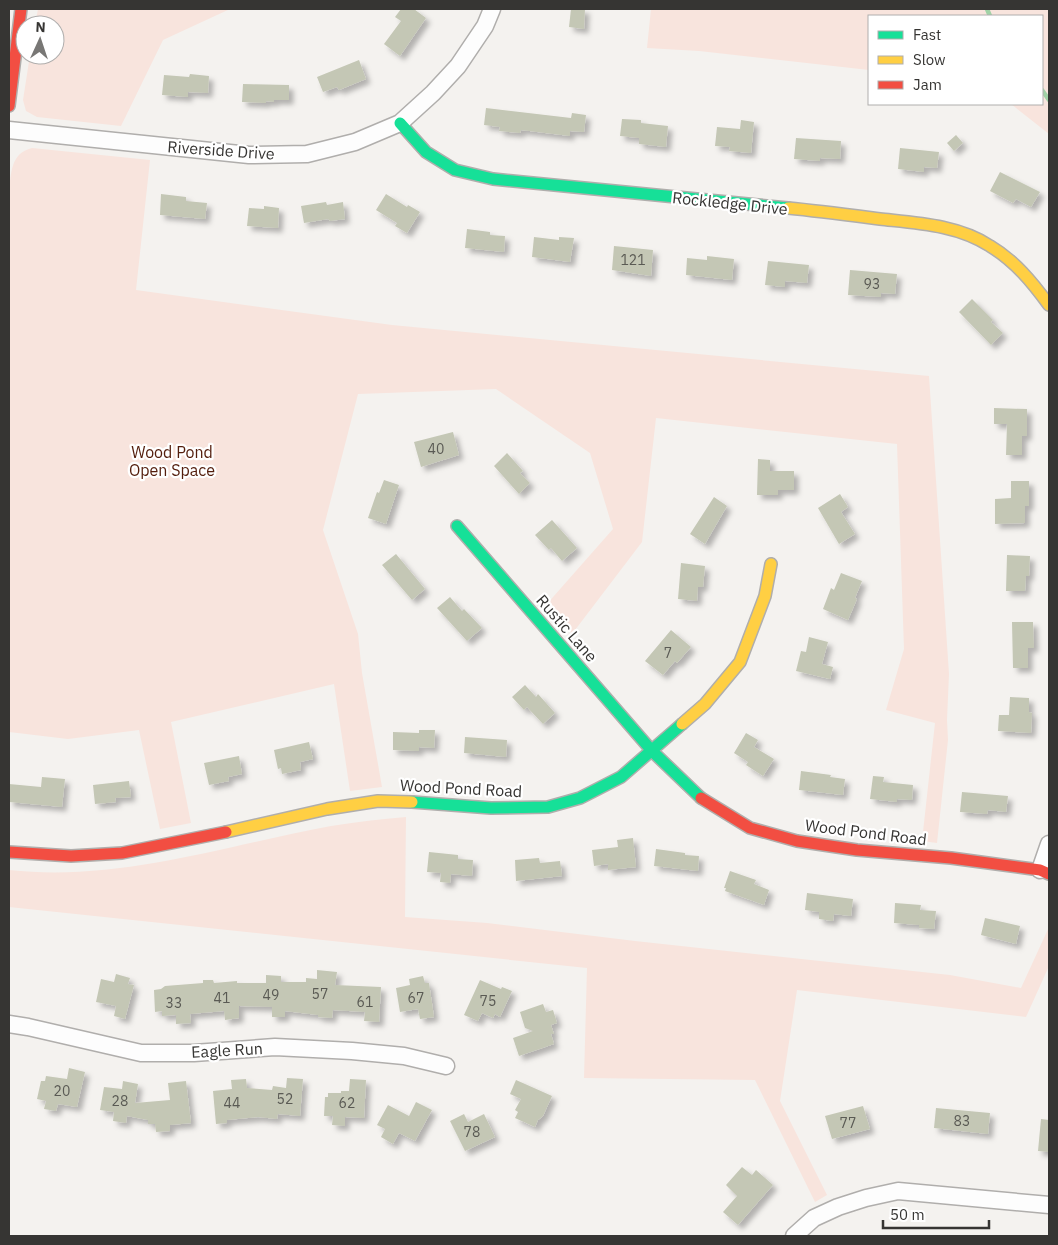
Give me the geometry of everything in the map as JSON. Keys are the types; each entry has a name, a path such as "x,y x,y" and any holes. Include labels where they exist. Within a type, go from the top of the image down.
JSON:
{"street":[{"path":"9,106 21,9"},
{"name":"Riverside Drive","path":"9,130 249,155 307,154 355,142 400,123 433,93 458,66 485,26 492,9"},
{"name":"Rockledge Drive","path":"400,123 426,152 455,170 493,180 828,212 931,225 958,232 989,245 1008,259 1028,277 1049,305"},
{"name":"Rustic Lane","path":"457,526 652,751"},
{"path":"652,751 705,704 740,662 765,596 771,564"},
{"name":"Wood Pond Road","path":"9,852 71,856 122,853 177,843 327,809 378,801 432,802 491,808 548,807 580,798 600,789 621,777 652,751 702,799 750,828 796,840 857,850 951,858 1044,872"},
{"path":"1044,872 1049,844"},
{"name":"Eagle Run","path":"9,1024 142,1053 275,1047 378,1053 404,1056 446,1066"},
{"path":"794,1236 814,1218 838,1207 898,1191 1049,1206"}],"green space":[{"path":"38,9 230,9 163,40 121,126 37,117 26,111 23,100 28,65 65,65 65,15 37,15"},
{"path":"651,9 1049,9 1049,134 1012,105 1043,105 1043,15 868,15 868,70 699,51 647,48"},
{"name":"Wood Pond Open Space","path":"32,148 150,160 136,290 392,325 929,376 949,674 948,740 937,843 922,841 935,723 886,710 904,649 897,444 656,418 642,542 572,634 546,605 613,529 590,453 496,389 358,394 323,530 358,634 362,673 382,787 350,791 334,684 171,722 191,823 160,829 139,730 68,739 9,732 9,193 11,172 16,160 19,155"},
{"path":"406,817 405,917 487,923 950,975 1021,988 1049,927 1049,966 1026,1017 797,990 780,1101 827,1195 815,1202 755,1080 584,1078 587,968 9,907 9,870 91,871 131,867 331,826"}],"building":[{"path":"401,9 414,9 426,18 400,56 384,44 401,21 395,17"},
{"path":"571,9 585,9 584,29 569,27"},
{"path":"359,60 366,79 339,90 337,87 323,92 317,77"},
{"path":"190,74 209,76 208,93 188,92 188,97 162,95 164,75 189,77"},
{"path":"243,84 289,85 289,100 266,101 266,103 242,102"},
{"path":"486,108 571,118 572,113 586,115 584,132 570,131 570,136 521,130 520,133 499,131 500,127 484,125"},
{"path":"622,119 641,120 641,123 668,126 666,147 639,144 639,138 620,136"},
{"path":"741,120 754,122 751,153 729,151 730,147 715,146 717,127 740,129"},
{"path":"956,135 963,143 954,151 947,143"},
{"path":"796,138 841,141 840,159 820,158 820,161 794,159"},
{"path":"900,148 939,152 937,168 924,167 924,172 898,169"},
{"path":"1000,172 1040,192 1031,207 1016,199 1013,203 990,191"},
{"path":"161,194 186,197 186,201 207,203 205,219 160,215"},
{"path":"386,194 407,207 408,205 420,212 407,233 395,226 397,223 376,210"},
{"path":"326,202 327,205 343,202 345,219 330,221 328,219 304,223 301,206"},
{"path":"264,206 279,208 278,228 247,226 249,208 264,209"},
{"path":"467,229 490,232 490,235 505,236 504,252 465,248"},
{"path":"534,237 559,240 559,237 574,238 570,262 532,257"},
{"path":"614,246 653,250 651,276 612,270"},
{"path":"707,256 734,259 732,280 686,275 687,258 707,260"},
{"path":"768,261 809,265 807,283 785,281 785,287 765,285"},
{"path":"850,270 897,274 895,294 881,293 881,297 848,295"},
{"path":"972,299 1003,333 991,345 959,312"},
{"path":"994,408 1027,409 1027,436 1022,436 1022,455 1006,455 1007,424 994,424"},
{"path":"453,432 459,455 421,467 414,442"},
{"path":"507,453 523,471 520,473 530,483 519,494 494,466"},
{"path":"758,459 770,460 770,471 794,471 794,490 778,490 778,495 757,495"},
{"path":"384,480 399,485 386,524 368,518 377,492 379,493"},
{"path":"1011,481 1029,481 1029,506 1025,506 1025,523 995,524 995,499 1011,498"},
{"path":"840,494 848,507 841,512 855,534 839,544 818,508"},
{"path":"714,497 727,506 705,544 690,534"},
{"path":"552,520 577,548 562,561 551,548 549,550 535,535"},
{"path":"396,554 425,589 412,600 382,565"},
{"path":"1007,555 1030,556 1029,576 1026,576 1025,591 1006,591"},
{"path":"681,563 705,566 703,587 698,587 697,601 678,599"},
{"path":"841,573 862,581 848,620 823,609 831,588 834,590"},
{"path":"450,597 462,611 464,609 482,628 467,641 437,608"},
{"path":"1012,622 1033,622 1034,648 1028,648 1028,668 1013,668"},
{"path":"671,630 691,647 663,675 645,661"},
{"path":"809,637 828,642 822,664 833,667 830,679 796,671 801,651 806,652"},
{"path":"525,685 536,697 538,694 555,713 543,724 527,707 524,710 512,697"},
{"path":"1010,697 1029,698 1029,712 1032,713 1031,733 998,731 999,715 1009,715"},
{"path":"419,730 435,730 434,748 419,747 419,751 393,750 393,732 419,733"},
{"path":"746,733 758,740 754,747 774,759 763,776 746,765 748,762 734,753"},
{"path":"465,737 507,740 506,757 464,753"},
{"path":"309,742 313,759 300,762 301,770 282,774 281,768 278,769 274,750"},
{"path":"239,756 242,774 228,777 229,781 209,785 204,763"},
{"path":"801,771 845,779 843,795 799,790"},
{"path":"873,776 884,777 883,782 913,785 912,800 897,799 897,802 870,799"},
{"path":"42,777 65,779 62,807 9,802 9,784 41,787"},
{"path":"129,781 131,797 115,798 116,802 95,804 93,785"},
{"path":"962,792 1008,796 1006,812 988,810 987,814 960,812"},
{"path":"633,838 636,867 608,870 608,864 594,866 592,850 618,847 617,840"},
{"path":"656,849 699,856 698,871 654,866"},
{"path":"429,852 458,855 458,859 473,860 472,876 451,874 450,883 440,882 441,873 427,872"},
{"path":"539,858 540,863 560,861 562,876 516,881 515,860"},
{"path":"730,871 756,880 754,884 769,890 764,905 725,891 726,888 724,888"},
{"path":"807,893 853,899 851,916 834,914 833,921 819,919 819,912 805,910"},
{"path":"895,903 921,905 920,910 936,911 934,929 919,928 919,925 894,923"},
{"path":"985,918 1020,926 1016,944 981,935"},
{"path":"317,970 337,972 335,985 381,987 379,1022 364,1021 365,1012 333,1010 332,1018 285,1011 285,1017 272,1017 272,1007 239,1006 239,1018 225,1020 224,1011 190,1014 191,1023 176,1024 176,1015 162,1016 162,1011 155,1012 154,990 165,986 203,983 203,980 213,980 214,983 237,981 237,983 266,983 266,975 281,976 281,982 306,982 306,978 317,979"},
{"path":"116,974 130,978 128,984 134,985 125,1019 114,1016 116,1006 96,1002 101,979 114,982"},
{"path":"423,976 425,983 429,983 434,1017 420,1019 418,1009 400,1012 396,988 410,985 409,979"},
{"path":"480,980 501,989 502,987 512,991 500,1017 495,1014 493,1018 482,1013 478,1021 464,1015"},
{"path":"543,1004 546,1012 553,1010 557,1023 551,1025 554,1034 551,1034 554,1044 519,1056 513,1038 533,1031 525,1028 520,1012"},
{"path":"69,1068 85,1072 77,1107 58,1104 56,1111 44,1109 46,1101 37,1099 41,1081 45,1081 46,1076 67,1079"},
{"path":"287,1078 303,1079 300,1116 278,1114 277,1119 258,1117 227,1120 227,1123 216,1124 213,1091 232,1089 231,1080 246,1079 247,1088 272,1090 273,1086 286,1088"},
{"path":"350,1079 366,1080 364,1118 345,1117 345,1126 332,1125 333,1116 324,1116 325,1097 328,1097 328,1093 349,1091"},
{"path":"516,1080 552,1096 543,1116 538,1120 535,1127 515,1118 518,1112 515,1110 521,1099 510,1094"},
{"path":"123,1081 138,1084 135,1103 170,1100 168,1083 186,1081 191,1123 170,1125 170,1131 156,1132 155,1124 148,1124 148,1120 127,1116 126,1123 113,1121 114,1112 100,1110 104,1087 122,1089"},
{"path":"416,1102 432,1110 415,1141 399,1133 393,1144 381,1137 385,1129 377,1125 388,1105 409,1116"},
{"path":"863,1106 870,1129 832,1139 825,1116"},
{"path":"936,1108 990,1113 988,1134 934,1128"},
{"path":"464,1114 468,1122 484,1114 495,1137 465,1151 450,1121"},
{"path":"1041,1119 1049,1120 1049,1152 1038,1151"},
{"path":"742,1167 752,1175 756,1170 773,1185 738,1225 723,1212 737,1196 726,1185"}],"waterway":[{"path":"987,9 990,15"},
{"path":"1043,91 1049,100"}],"traffic: fast":[{"path":"400,123 426,152 455,170 493,179 788,208"},
{"path":"457,526 652,751 701,798"},
{"path":"412,802 491,808 548,807 580,798 621,777 682,724"}],"traffic: slow":[{"path":"788,208 923,224 965,233 990,246 1007,258 1029,280 1049,305"},
{"path":"682,724 705,704 740,662 765,596 771,564"},
{"path":"226,832 327,809 378,801 412,802"}],"traffic: jam":[{"path":"9,106 21,9"},
{"path":"701,798 750,828 797,841 857,850 951,858 1040,870 1049,874"},
{"path":"9,852 71,856 122,853 226,832"}]}
